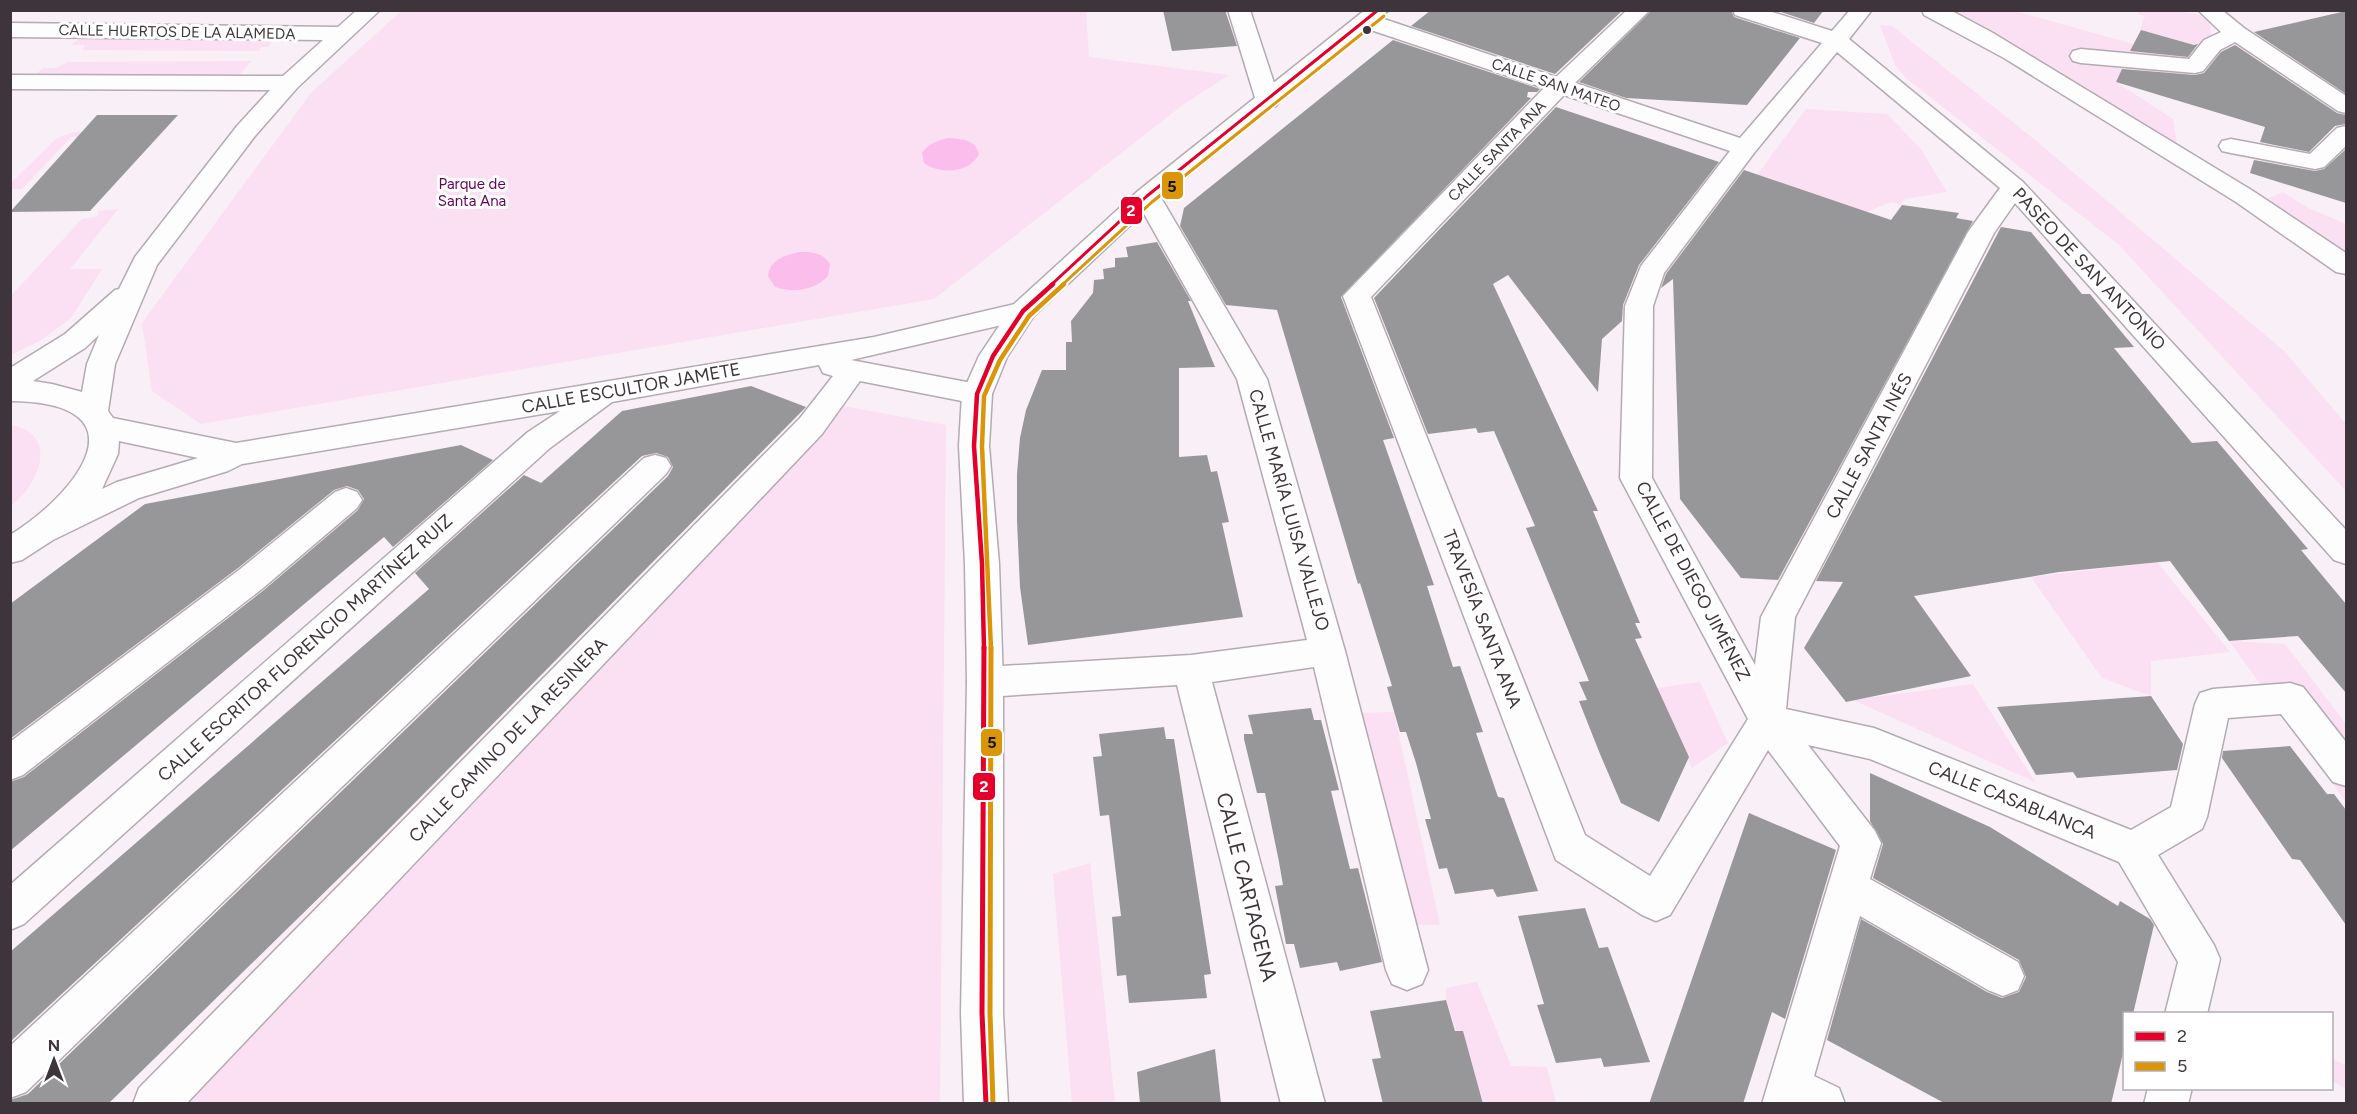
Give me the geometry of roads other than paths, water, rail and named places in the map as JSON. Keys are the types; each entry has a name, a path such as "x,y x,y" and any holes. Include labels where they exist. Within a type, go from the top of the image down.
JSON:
{"street":[{"path":"128,32 148,10"},
{"path":"10,551 40,532 68,508 92,478 101,461 104,445 97,419 101,364 144,263 169,227 246,131 289,83 370,10"},
{"path":"1239,10 1268,100"},
{"name":"CALLE SANTA ANA","path":"1357,296 1559,86 1640,10"},
{"path":"1743,10 1836,39 1862,10"},
{"path":"1932,10 1959,23 2046,75 2297,229 2346,266"},
{"path":"986,1104 982,1013 985,682 982,564 974,446 976,394 993,356 1023,311 1147,196 1373,16"},
{"name":"CALLE SAN MATEO","path":"1373,16 1559,86 1745,148"},
{"path":"2081,56 2196,66 2212,45 2225,18 2346,106"},
{"name":"CALLE HUERTOS DE LA ALAMEDA","path":"10,30 344,34"},
{"name":"CALLE DE DIEGO JIMÉNEZ","path":"1836,39 1745,148 1651,272 1639,306 1636,478 1767,720 1861,843 1848,888"},
{"name":"PASEO DE SAN ANTONIO","path":"1836,39 2014,187 2346,550"},
{"path":"10,82 289,83"},
{"path":"2322,90 2346,93"},
{"path":"2230,146 2315,162 2346,133"},
{"name":"CALLE SANTA INÉS","path":"1767,720 1778,617 1981,232 2014,187"},
{"name":"CALLE MARÍA LUISA VALLEJO","path":"985,682 1191,670 1328,651 1252,379 1147,196"},
{"path":"10,382 75,341 131,291"},
{"name":"TRAVESÍA SANTA ANA","path":"1357,296 1570,847 1656,902 1767,720"},
{"name":"CALLE ESCULTOR JAMETE","path":"40,532 128,490 217,463 236,454 874,346 1023,311"},
{"path":"796,360 976,394"},
{"name":"CALLE CAMINO DE LA RESINERA","path":"155,1104 811,426 853,370"},
{"name":"CALLE ESCULTOR JAMETE","path":"10,391 26,390 63,395 77,401 97,419 137,435 236,454"},
{"name":"CALLE ESCRITOR FLORENCIO MARTÍNEZ RUIZ","path":"10,911 539,440 607,393"},
{"path":"10,1076 656,466"},
{"path":"10,764 251,579 346,500"},
{"path":"1328,651 1407,970"},
{"name":"CALLE CARTAGENA","path":"1191,670 1303,1104"},
{"path":"2186,1012 2199,959 2133,849 2188,817 2213,704 2290,698 2346,770"},
{"name":"CALLE CASABLANCA","path":"1767,720 1874,744 2133,849"},
{"path":"1799,1098 1848,888 2003,976"}],"park label":[{"name":"Parque de Santa Ana","path":"472,192"}]}
